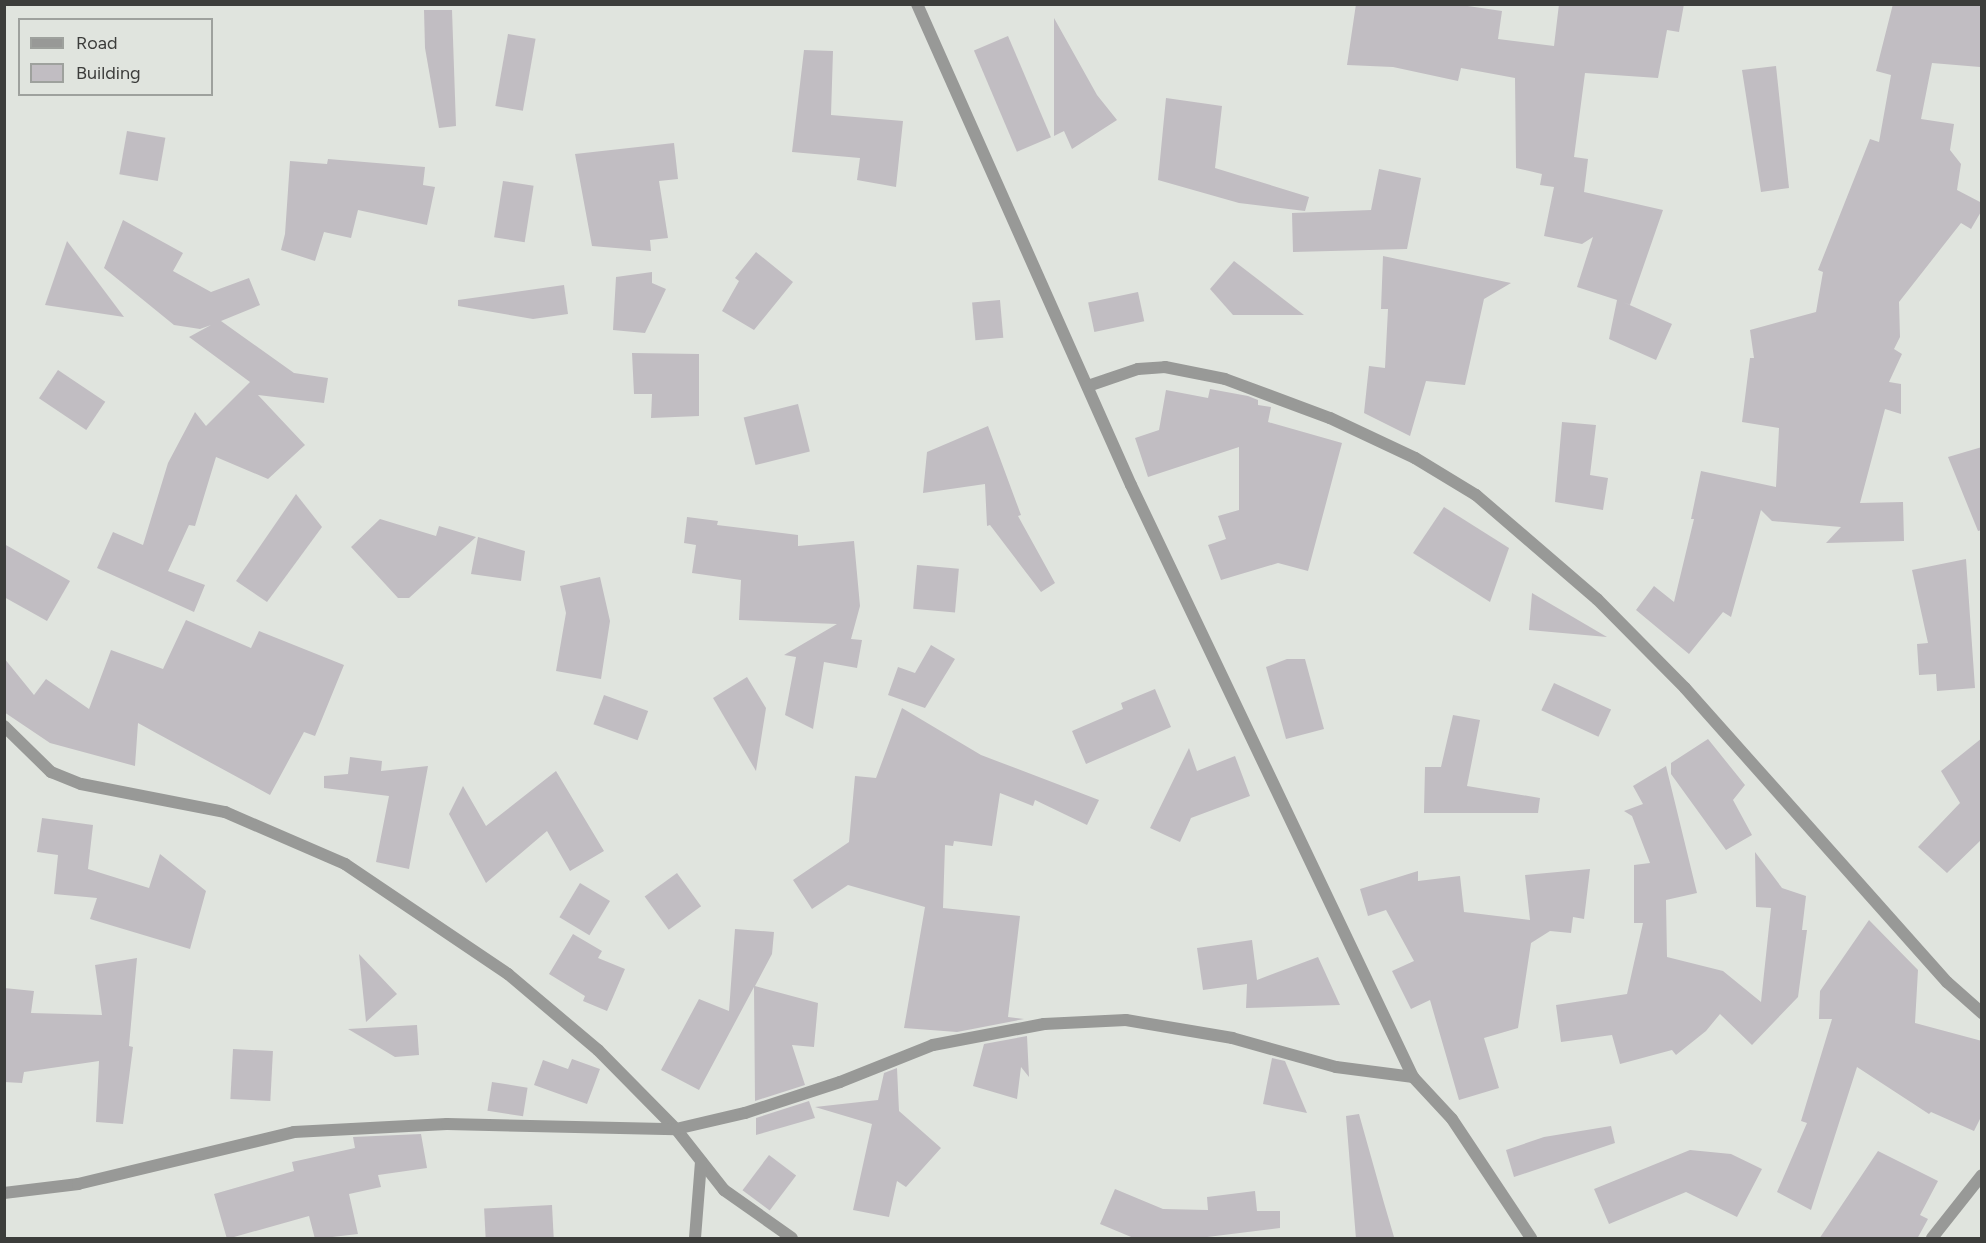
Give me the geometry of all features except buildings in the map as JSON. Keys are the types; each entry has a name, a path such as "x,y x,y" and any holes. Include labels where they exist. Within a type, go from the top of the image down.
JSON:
{"street":[{"path":"917,4 1131,485 1413,1077 1452,1119 1531,1239"},
{"path":"1088,386 1138,369 1165,367 1225,379 1330,418 1415,458 1476,495 1597,599 1685,688 1947,982 1982,1013"},
{"path":"4,726 51,772 81,784 225,812 345,864 508,974 598,1050 676,1129 724,1190 792,1239"},
{"path":"4,1193 78,1184 294,1132 447,1124 676,1129 745,1113 830,1086 933,1045 1044,1024 1126,1020 1232,1038 1336,1067 1413,1077"},
{"path":"695,1239 701,1161"},
{"path":"1932,1239 1982,1175"}]}
